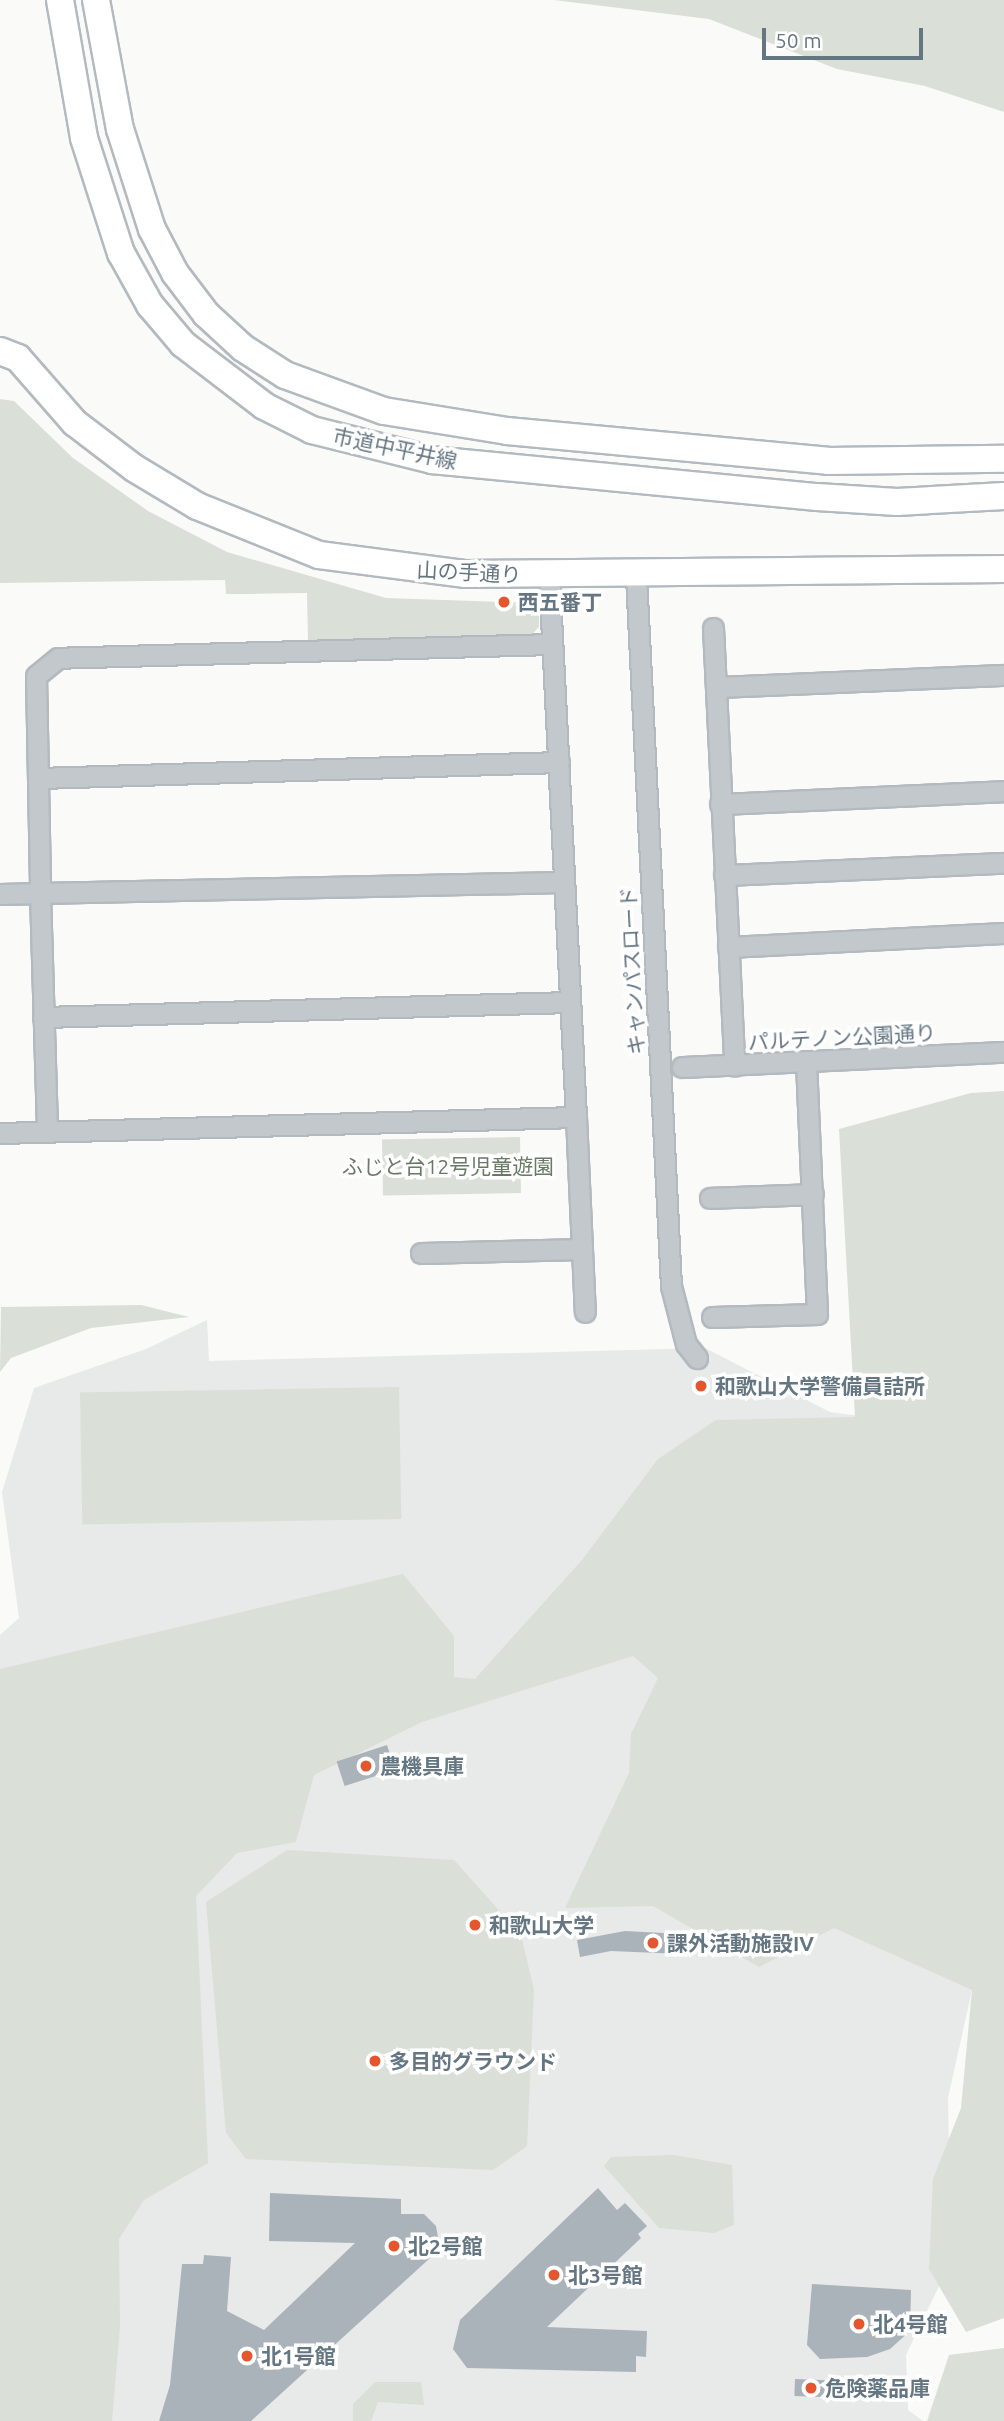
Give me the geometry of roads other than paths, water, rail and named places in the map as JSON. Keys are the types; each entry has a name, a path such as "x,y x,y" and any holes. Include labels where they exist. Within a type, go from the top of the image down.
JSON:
{"street":[{"name":"市道中平井線","path":"60,0 84,138 121,253 150,305 183,344 264,406 359,443 468,464 897,502 1004,496"},
{"name":"市道中平井線","path":"96,0 120,129 158,240 206,314 243,348 285,375 384,411 508,431 828,461 1004,459"},
{"name":"山の手通り","path":"0,351 18,358 75,422 134,468 197,506 260,534 319,555 403,569 549,576 1004,569"},
{"path":"549,576 585,1312"},
{"name":"キャンパスロード","path":"636,576 671,1286 686,1344 697,1358"},
{"path":"713,628 734,1065"},
{"path":"47,1132 36,676 58,658 552,644"},
{"path":"716,687 1004,675"},
{"path":"38,778 559,762"},
{"path":"720,804 1004,790"},
{"path":"724,875 1004,863"},
{"path":"0,894 564,882"},
{"path":"728,947 1004,933"},
{"path":"43,1017 570,1002"},
{"name":"パルテノン公園通り","path":"682,1067 1004,1052"},
{"path":"712,1317 817,1314 806,1061"},
{"path":"0,1133 576,1117"},
{"path":"710,1198 813,1194"},
{"path":"421,1253 582,1249"}],"place":[{"name":"西五番丁","path":"504,602"},
{"name":"和歌山大学警備員詰所","path":"701,1386"},
{"name":"農機具庫","path":"366,1766"},
{"name":"和歌山大学","path":"475,1925"},
{"name":"課外活動施設IV","path":"653,1943"},
{"name":"多目的グラウンド","path":"375,2061"},
{"name":"北2号館","path":"394,2246"},
{"name":"北3号館","path":"554,2275"},
{"name":"北4号館","path":"859,2324"},
{"name":"北1号館","path":"247,2356"},
{"name":"危険薬品庫","path":"811,2388"}],"park label":[{"name":"ふじと台12号児童遊園","path":"448,1166"}]}
